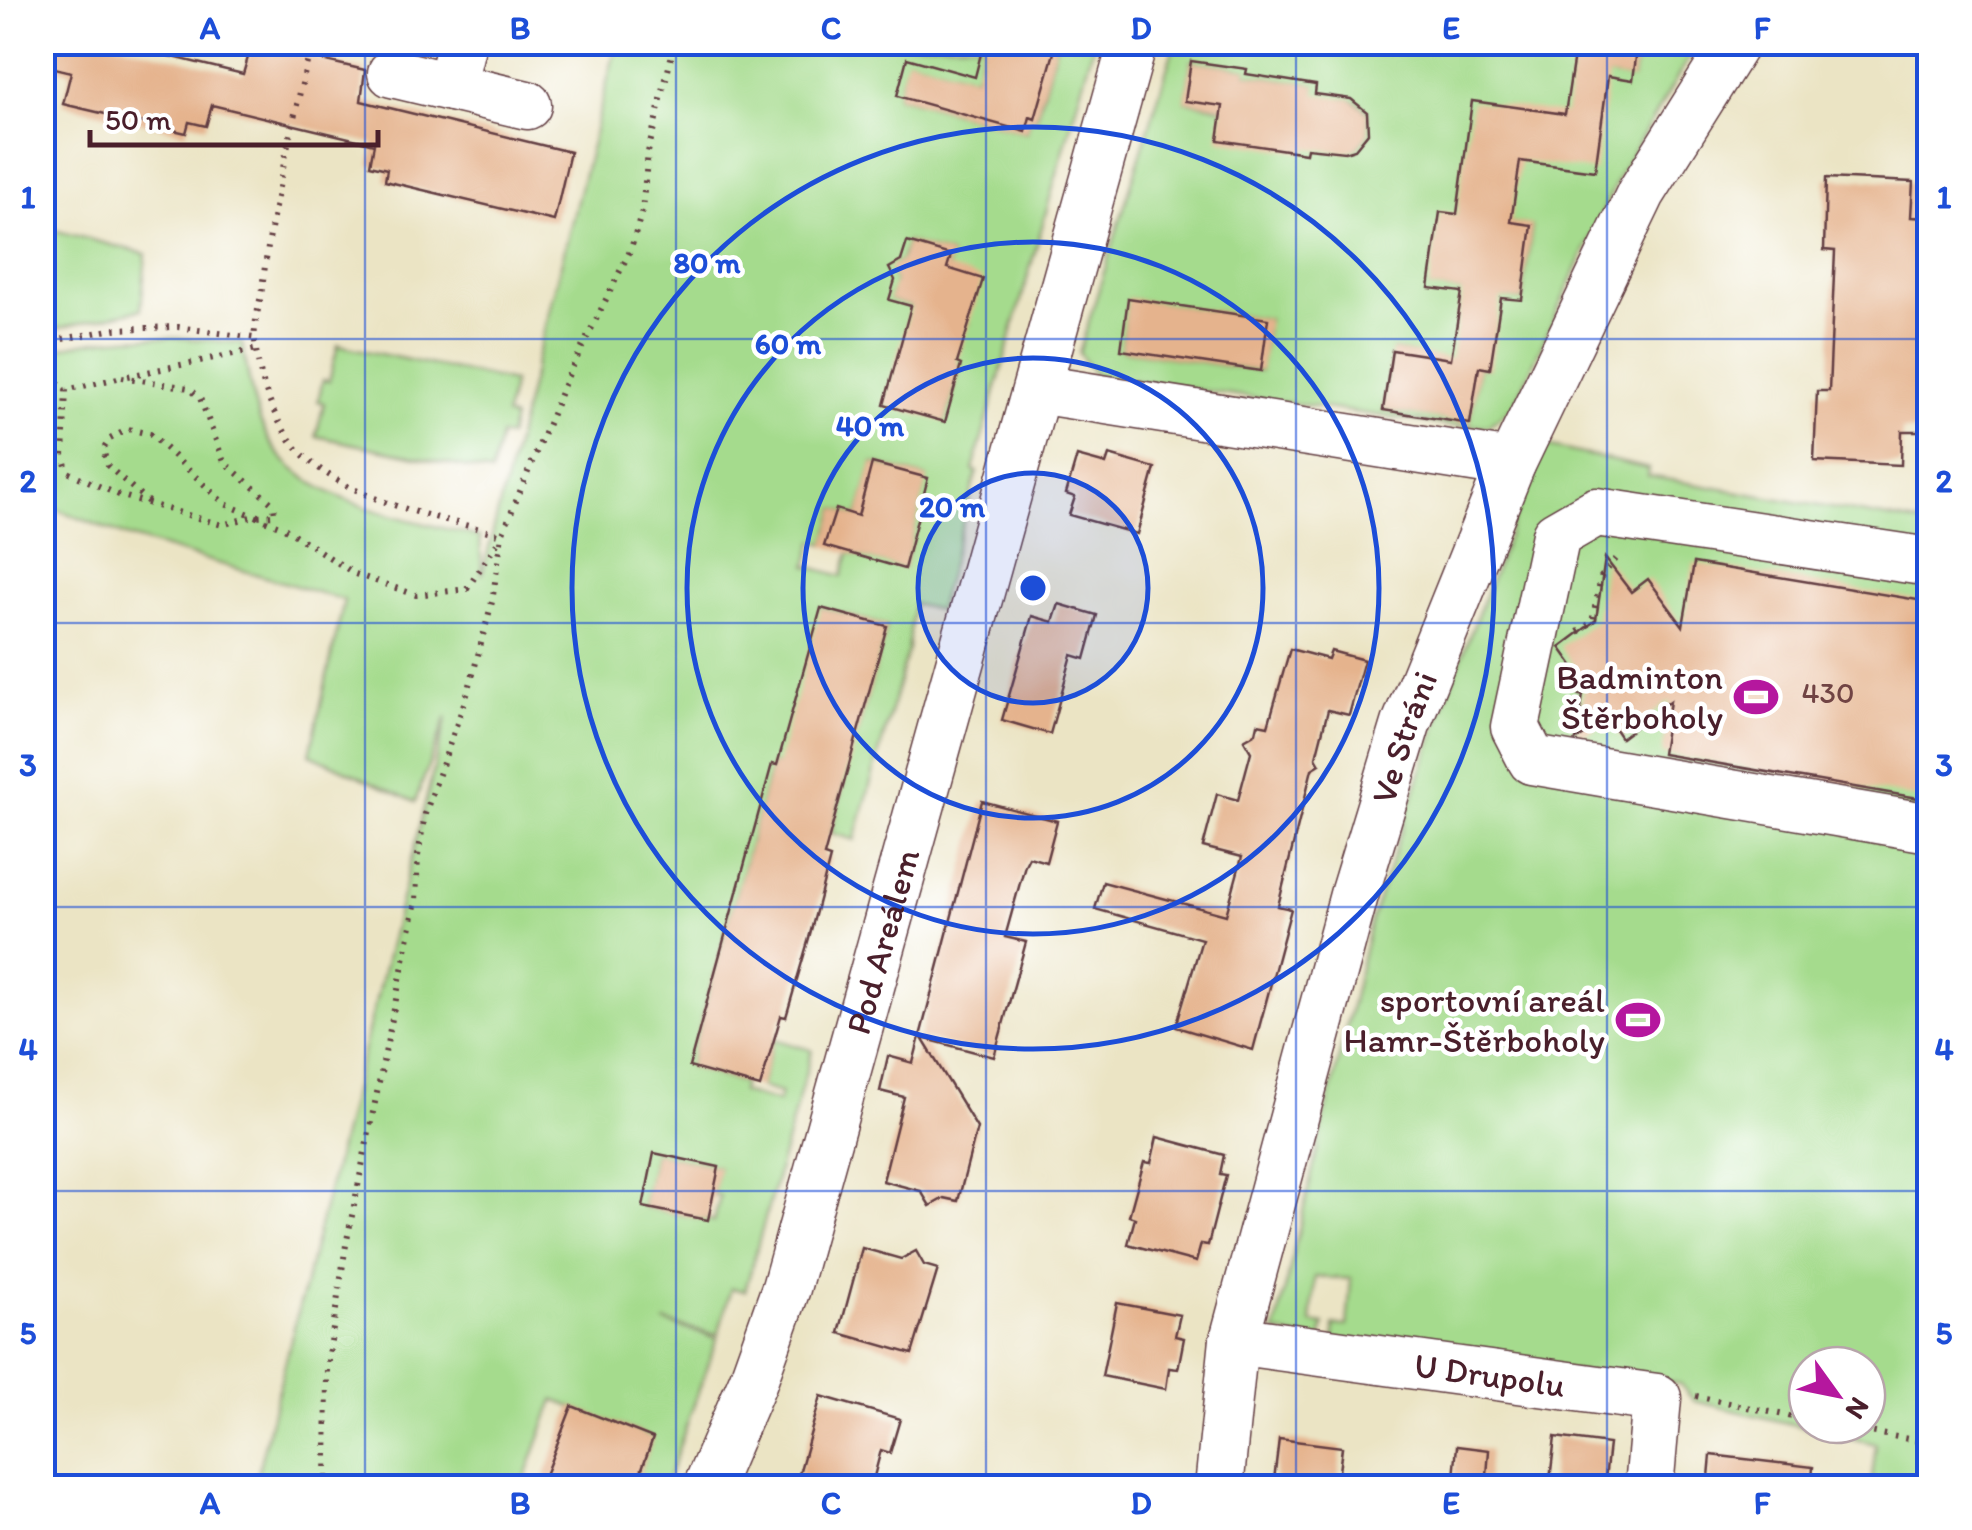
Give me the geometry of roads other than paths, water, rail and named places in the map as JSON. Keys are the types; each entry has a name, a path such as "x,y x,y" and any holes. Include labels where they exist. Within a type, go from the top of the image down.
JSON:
{"street":[{"name":"Pod Areálem","path":"707,1488 754,1381 786,1288 1133,42"},
{"name":"Ve Stráni","path":"1219,1488 1234,1340 1354,895 1406,724 1511,464 1641,194 1736,42"},
{"path":"392,73 457,65 527,105"},
{"path":"1037,388 1511,464"},
{"path":"1930,562 1596,512 1556,535 1516,726 1532,760 1930,828"},
{"name":"U Drupolu","path":"1234,1340 1658,1398 1649,1488"}],"place":[{"name":"Badminton Štěrboholy","path":"1756,697"},
{"name":"sportovní areál Hamr-Štěrboholy","path":"1638,1020"}]}
